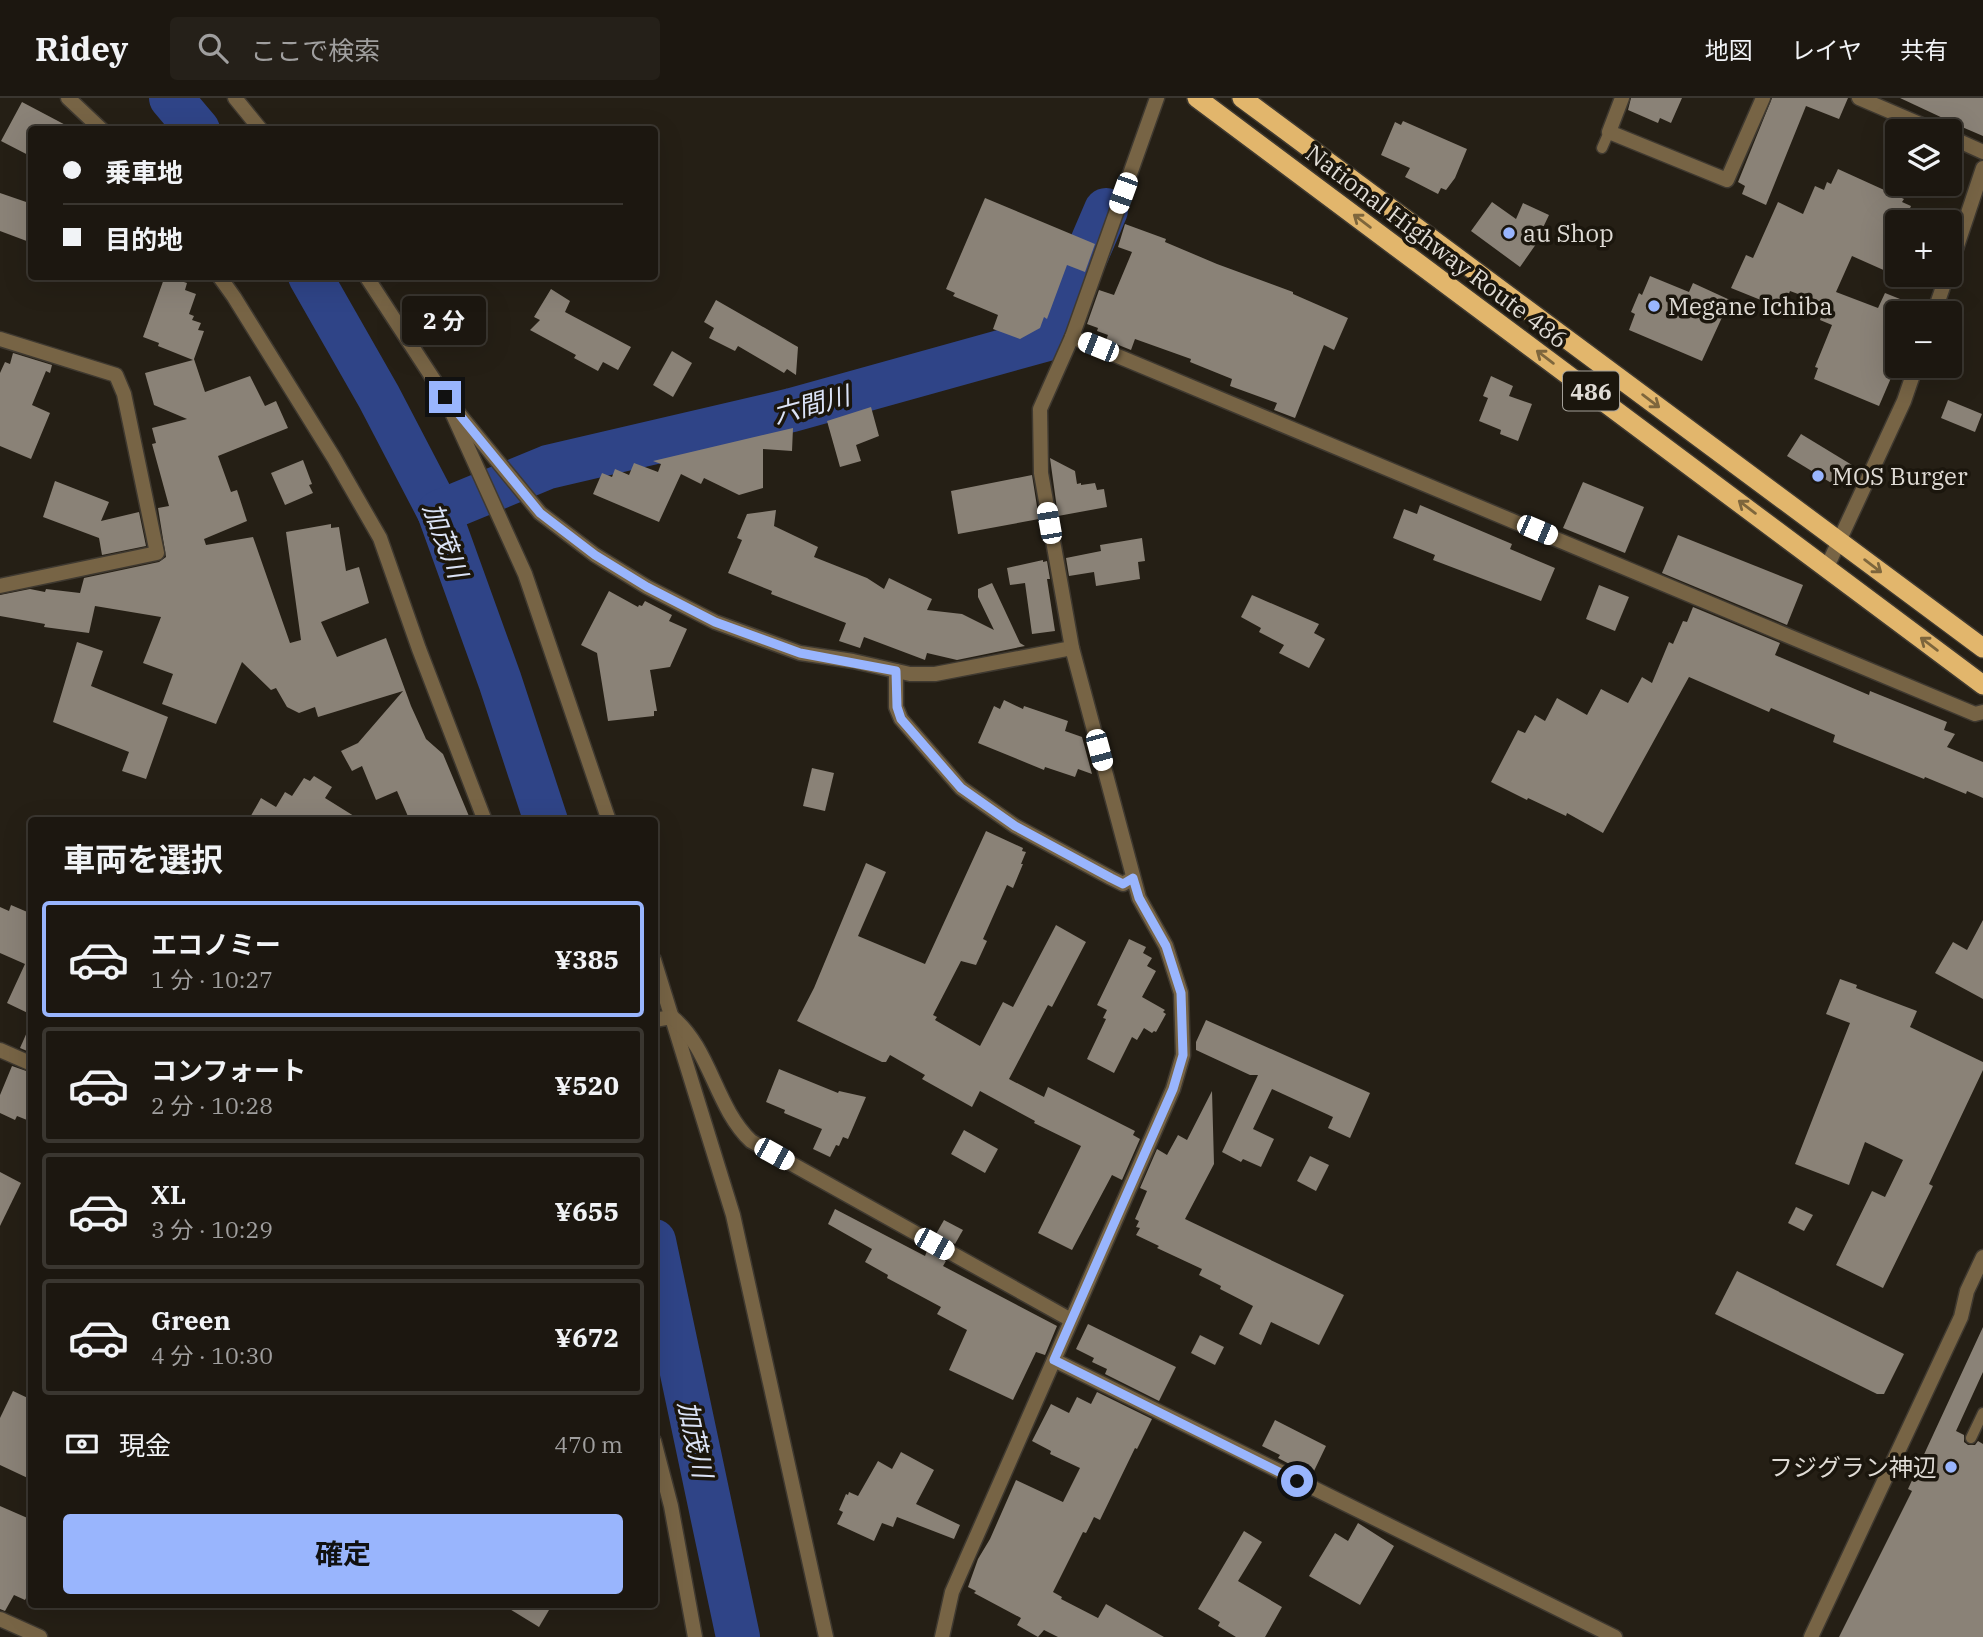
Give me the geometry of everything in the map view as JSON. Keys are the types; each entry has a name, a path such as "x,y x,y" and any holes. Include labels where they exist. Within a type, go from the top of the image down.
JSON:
{"highway":[{"name":"National Highway Route 486","path":"1197,98 1983,685"},
{"name":"National Highway Route 486","path":"1242,98 1983,648"}],"street":[{"path":"68,98 98,126"},
{"path":"235,98 258,126"},
{"path":"942,1637 952,1592 1173,1089 1183,1055 1181,993 1166,946 1139,898 1133,878 1072,648 1041,472 1040,409 1072,337 1157,98"},
{"path":"1622,98 1609,132 1727,180 1763,98"},
{"path":"1859,98 1908,119"},
{"path":"1962,142 1983,152"},
{"path":"1962,231 1983,168"},
{"path":"222,280 334,458 380,538 483,817"},
{"path":"369,280 445,397 540,513 605,561 647,587 715,622 800,653 910,674 935,674 1072,648"},
{"path":"1072,337 1975,713 1983,712"},
{"path":"0,340 116,375 124,394 158,553 0,586"},
{"path":"1827,567 1904,401 1912,378"},
{"path":"445,397 525,574 608,817"},
{"path":"896,671 897,707 901,719 961,788 1015,826 1111,878 1123,884 1133,878"},
{"path":"658,973 733,1215 825,1637"},
{"path":"658,1019 672,1017 680,1023 696,1045 738,1129 751,1142 1071,1320"},
{"path":"0,1050 28,1062"},
{"path":"1811,1637 1961,1317 1967,1292 1983,1257"},
{"path":"1054,1360 1615,1637"},
{"path":"658,1456 671,1506 695,1637"},
{"path":"0,1619 40,1637"}],"lane":[{"path":"1602,148 1609,132"},
{"path":"1972,1438 1983,1413"}],"building":[{"path":"1631,98 1682,98 1671,123 1660,118 1658,123 1628,110"},
{"path":"1772,98 1848,98 1839,119 1806,106 1766,205 1742,194 1745,186 1738,182"},
{"path":"1900,98 1983,98 1983,136 1962,127 1962,119 1945,119"},
{"path":"22,102 67,126 28,126 28,155 1,141"},
{"path":"1403,121 1467,149 1455,178 1446,190 1441,188 1438,194 1405,177 1410,168 1381,155 1395,122 1401,125"},
{"path":"1838,169 1885,190 1885,196 1904,199 1902,202 1911,206 1909,210 1885,210 1885,271 1852,256 1836,292 1878,308 1885,293 1905,301 1885,301 1885,378 1891,378 1879,406 1814,379 1818,368 1815,367 1832,325 1820,320 1825,304 1790,291 1783,309 1731,288 1746,255 1753,258 1778,202 1803,214 1815,186 1824,190 1827,182 1831,184"},
{"path":"0,193 28,203 28,242 0,231"},
{"path":"985,198 1095,244 1085,272 1067,265 1047,319 1044,317 1040,328 1020,339 993,329 998,315 953,296 955,293 946,289"},
{"path":"1492,202 1516,219 1523,203 1549,215 1539,236 1541,237 1520,267 1471,231"},
{"path":"1125,224 1166,239 1165,242 1217,264 1293,292 1348,318 1334,350 1324,345 1295,418 1274,410 1277,403 1230,386 1232,379 1190,362 1191,359 1135,339 1131,350 1106,340 1108,335 1087,324 1099,290 1114,295 1132,252 1118,247"},
{"path":"1650,276 1689,292 1693,283 1730,300 1702,361 1629,330 1635,314 1631,312"},
{"path":"164,280 187,283 185,290 196,294 189,314 194,316 192,320 201,323 198,330 204,331 194,359 205,392 250,376 265,406 276,401 288,428 218,456 231,492 237,490 247,521 204,539 206,545 253,537 290,643 301,640 286,532 331,524 331,528 339,527 346,571 359,567 369,603 321,622 337,657 386,638 426,739 443,754 469,817 408,817 397,791 376,800 362,766 352,771 341,751 358,743 403,691 318,717 315,707 299,713 287,707 276,688 271,690 242,662 216,724 162,704 173,674 143,663 161,617 95,606 89,633 44,627 45,624 0,616 0,595 30,589 80,593 84,578 159,562 166,557 158,508 169,506 152,444 156,443 152,428 187,419 154,405 145,373 193,360 143,337"},
{"path":"551,289 570,301 565,312 631,347 618,370 603,362 598,371 574,358 576,355 530,330 540,320 534,317"},
{"path":"716,300 798,347 796,375 787,369 784,373 738,346 735,351 709,338 714,328 704,322"},
{"path":"672,351 692,363 673,397 653,385"},
{"path":"13,353 52,365 50,373 46,371 32,405 50,413 31,459 0,446 0,373 5,362 10,364"},
{"path":"1491,376 1513,386 1509,396 1532,404 1518,441 1479,421 1488,398 1483,396"},
{"path":"1948,400 1982,414 1975,432 1941,418"},
{"path":"871,407 879,436 856,445 861,461 840,467 827,421"},
{"path":"793,428 792,451 763,449 763,488 739,495 704,478 701,484 681,474 659,522 593,494 602,473 612,477 615,469 629,475 634,463 658,472 661,464 653,461"},
{"path":"1801,434 1852,465 1838,487 1787,456"},
{"path":"1050,458 1075,471 1077,484 1095,483 1097,490 1104,489 1107,507 1058,516"},
{"path":"303,460 313,493 285,505 271,473"},
{"path":"1032,475 1039,519 958,534 951,491"},
{"path":"55,481 109,502 101,521 139,512 146,546 102,555 99,538 43,517"},
{"path":"1583,482 1644,507 1625,553 1563,528"},
{"path":"1420,505 1512,544 1510,549 1555,568 1541,601 1433,560 1435,555 1393,538 1404,509 1417,514"},
{"path":"776,510 774,526 818,547 814,557 867,578 884,589 889,578 932,599 927,610 962,614 994,630 978,597 978,589 992,583 1020,643 1025,646 957,660 927,653 925,660 864,637 860,648 839,641 846,623 771,594 772,591 728,573 742,540 737,538 747,514"},
{"path":"1678,535 1803,585 1787,625 1662,573"},
{"path":"1142,538 1145,561 1138,562 1140,579 1096,586 1094,572 1069,576 1066,558 1101,551 1100,545"},
{"path":"1047,561 1055,631 1032,634 1025,583 1010,585 1007,568"},
{"path":"1599,585 1629,597 1615,631 1586,619"},
{"path":"609,591 638,607 645,601 672,615 669,621 687,629 670,667 650,670 657,711 654,711 654,716 608,721 597,653 581,645"},
{"path":"1252,595 1319,624 1314,633 1325,639 1309,668 1279,653 1284,645 1259,632 1261,628 1241,617"},
{"path":"1693,607 1780,643 1775,655 1869,695 1870,691 1947,722 1944,730 1955,734 1947,747 1983,762 1983,798 1925,777 1924,779 1845,747 1833,742 1835,735 1771,708 1769,712 1689,677 1603,833 1567,813 1566,816 1491,782 1518,730 1525,733 1535,715 1545,721 1557,698 1587,715 1601,689 1628,703 1642,677 1652,683 1669,642 1673,644 1683,621 1687,622"},
{"path":"77,642 103,651 91,686 168,717 146,779 122,771 129,752 53,722"},
{"path":"1004,700 1023,709 1024,706 1068,721 1065,731 1082,737 1092,774 1078,769 1075,777 1045,767 1044,770 978,743 994,706 1000,709"},
{"path":"812,768 834,773 825,811 803,806"},
{"path":"314,776 332,787 325,798 356,817 250,817 261,798 276,807 285,792 292,796 304,778 310,781"},
{"path":"986,831 1023,848 1022,851 1026,852 1023,864 1013,888 1007,885 983,939 987,941 976,965 961,961 933,1015 937,1017 935,1020 980,1046 1003,1002 1013,1007 1056,925 1086,942 1052,1007 1048,1005 1009,1079 1044,1097 1048,1087 1135,1131 1133,1135 1140,1139 1122,1180 1112,1175 1072,1250 1038,1233 1081,1146 1034,1123 1035,1121 980,1091 972,1107 922,1079 925,1075 890,1055 886,1062 882,1062 797,1021 814,988 866,863 886,872 858,936 925,964"},
{"path":"11,905 28,912 28,1013 7,1003 25,964 0,953 0,907 9,911"},
{"path":"1983,920 1983,999 1935,973 1953,942 1967,950"},
{"path":"1129,939 1146,947 1143,953 1152,958 1147,966 1156,971 1142,997 1165,1010 1163,1012 1166,1014 1156,1032 1152,1033 1144,1028 1137,1040 1132,1037 1114,1073 1087,1059 1106,1019 1103,1018 1107,1010 1097,1005"},
{"path":"1840,979 1857,985 1856,988 1917,1011 1910,1027 1983,1062 1983,1070 1929,1184 1933,1186 1883,1288 1836,1265 1872,1191 1885,1197 1903,1160 1865,1142 1849,1185 1795,1164 1850,1023 1826,1014"},
{"path":"1206,1020 1370,1093 1350,1138 1328,1128 1333,1117 1272,1089 1253,1129 1274,1139 1261,1167 1243,1159 1241,1162 1222,1152 1258,1075 1250,1075 1196,1050 1196,1042"},
{"path":"28,1030 28,1051 20,1048"},
{"path":"12,1066 28,1072 28,1120 17,1116 15,1120 0,1113 0,1095"},
{"path":"779,1069 838,1093 839,1091 866,1097 848,1139 843,1137 830,1157 813,1149 822,1129 766,1102"},
{"path":"1212,1091 1214,1164 1185,1219 1344,1295 1319,1345 1271,1322 1261,1345 1239,1334 1253,1306 1199,1275 1202,1269 1136,1235 1140,1228 1136,1227 1139,1221 1135,1219 1147,1191 1140,1188 1157,1149 1167,1155 1178,1135 1187,1140"},
{"path":"964,1130 998,1149 985,1173 951,1154"},
{"path":"1310,1156 1329,1165 1316,1191 1297,1181"},
{"path":"0,1172 21,1183 0,1226"},
{"path":"1796,1207 1813,1215 1804,1231 1788,1223"},
{"path":"835,1209 925,1256 927,1251 946,1261 943,1266 1057,1326 1045,1355 1036,1352 1013,1400 949,1370 967,1330 937,1314 941,1307 887,1278 888,1275 865,1262 872,1249 828,1224"},
{"path":"944,1220 963,1230 955,1244 936,1234"},
{"path":"1737,1271 1904,1354 1884,1394 1877,1394 1715,1314"},
{"path":"1088,1324 1176,1367 1159,1401 1105,1374 1107,1369 1092,1362 1094,1358 1076,1349"},
{"name":"フジグラン神辺","path":"1983,1327 1983,1372 1956,1431 1964,1435 1964,1442 1968,1445 1975,1445 1978,1441 1983,1444 1983,1637 1839,1637 1912,1491 1908,1489"},
{"path":"1200,1335 1224,1347 1215,1365 1191,1353"},
{"path":"13,1391 28,1398 28,1478 0,1465 0,1418"},
{"path":"1097,1392 1152,1419 1100,1520 1094,1517 1086,1533 1083,1532 1053,1592 1098,1618 1106,1604 1164,1637 1058,1637 1044,1630 1038,1637 1017,1625 1021,1618 974,1593 976,1591 968,1587 978,1559 990,1539 1016,1480 1063,1502 1080,1468 1050,1454 1051,1451 1032,1441 1051,1404 1069,1413 1077,1397 1091,1404"},
{"path":"1275,1420 1326,1446 1314,1471 1301,1464 1299,1469 1262,1446"},
{"path":"901,1452 934,1470 916,1504 960,1525 954,1539 897,1517 893,1527 882,1523 874,1541 837,1524 843,1512 839,1510 846,1494 849,1492 858,1496 878,1461 892,1469"},
{"path":"0,1506 28,1518 28,1594 25,1600 14,1595 5,1611 0,1609"},
{"path":"1358,1523 1394,1546 1360,1605 1309,1576 1335,1533 1348,1541"},
{"path":"1244,1531 1262,1542 1238,1581 1282,1607 1265,1637 1236,1637 1218,1626 1220,1622 1198,1609"},
{"path":"508,1608 550,1608 539,1627"}],"waterway":[{"name":"加茂川","path":"171,98 195,126"},
{"name":"六間川","path":"439,512 548,467 792,410 1051,338 1106,210"},
{"name":"加茂川","path":"312,280 379,397 439,512 500,681 545,817"},
{"name":"加茂川","path":"658,1260 738,1637"}],"place":[{"name":"au Shop","path":"1509,233"},
{"name":"Megane Ichiba","path":"1654,306"},
{"name":"MOS Burger","path":"1818,476"},
{"name":"フジグラン神辺","path":"1951,1467"}],"route":[{"path":"445,397 540,513 595,555 647,587 715,622 800,653 896,671 897,707 901,719 961,788 1015,826 1111,878 1123,884 1133,878 1139,898 1166,946 1181,993 1183,1055 1173,1089 1054,1360 1297,1481"}]}
